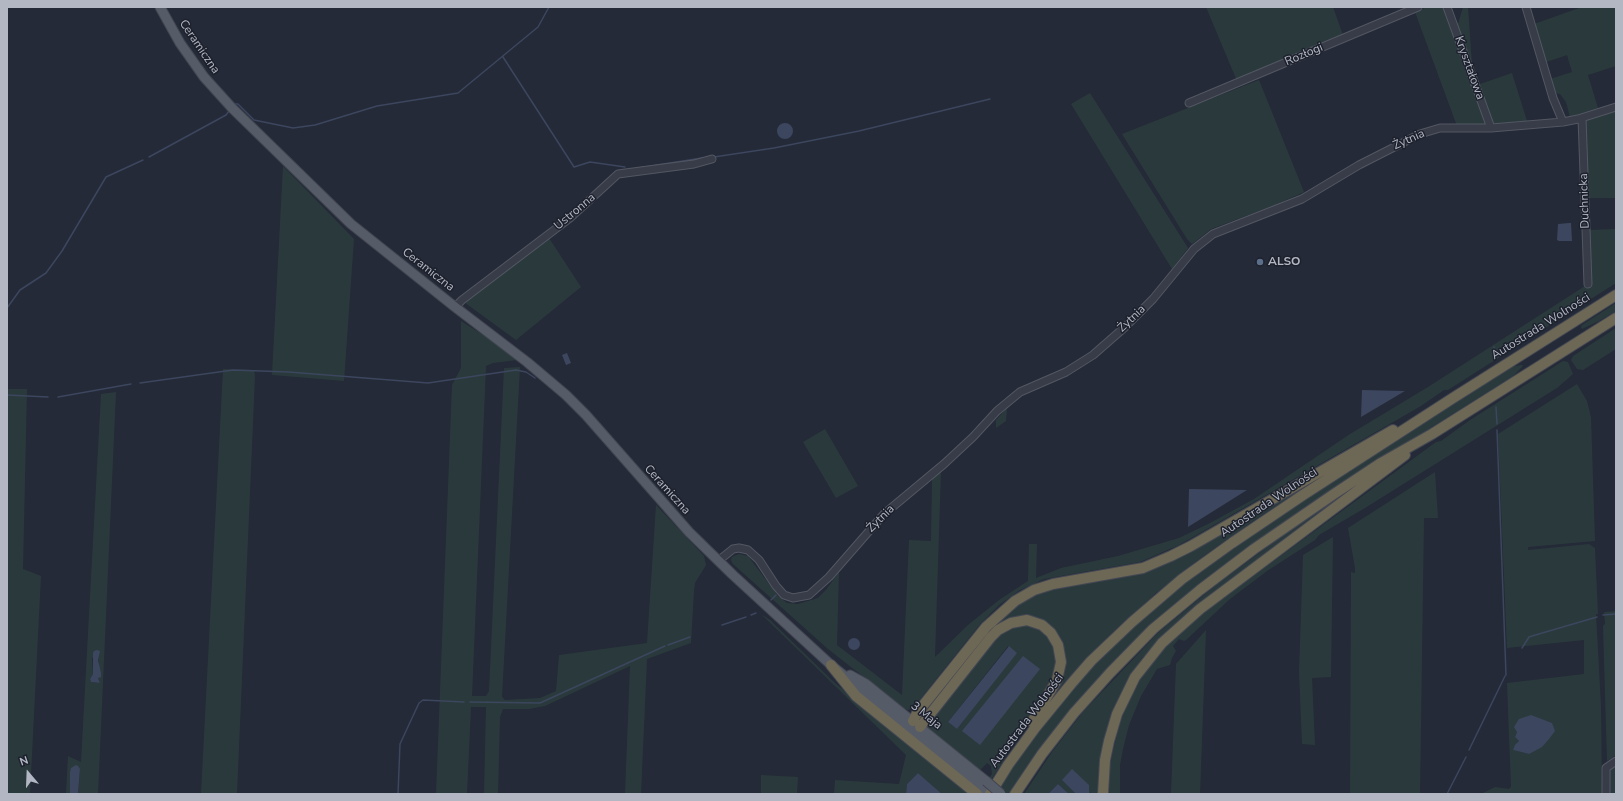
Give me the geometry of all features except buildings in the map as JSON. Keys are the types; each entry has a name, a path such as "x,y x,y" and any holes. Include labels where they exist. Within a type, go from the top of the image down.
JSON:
{"highway":[{"name":"Autostrada Wolności","path":"985,790 1008,765 1035,728 1071,684 1110,642 1155,602 1232,543 1453,398 1616,295"},
{"path":"1015,794 1042,754 1074,713 1110,673 1153,629 1200,590 1291,522 1381,463 1432,434 1616,318"},
{"path":"915,726 917,713 977,639 997,617 1015,601 1034,590 1053,584 1143,568 1191,546 1380,437 1453,398"},
{"path":"1103,794 1105,760 1117,714 1135,677 1162,643 1200,609 1375,479 1432,434"},
{"path":"915,726 998,630 1012,623 1027,620 1042,625 1052,633 1058,645 1061,662 1059,672 1057,680 1044,704 1008,765"},
{"path":"830,665 856,696 985,790"}],"main road":[{"name":"Ceramiczna","path":"160,7 170,26 192,60 204,77 226,102 351,224 566,395 586,415 657,498 696,539"},
{"name":"3 Maja","path":"696,539 830,665 915,726 985,790 1000,794"}],"street":[{"name":"Rozłogi","path":"1189,103 1418,7"},
{"name":"Kryształowa","path":"1447,7 1491,128"},
{"path":"1526,7 1552,98 1563,122"},
{"name":"Żytnia","path":"718,561 733,549 739,548 748,550 759,560 776,586 784,594 793,598 809,595 829,577 884,514 973,437 996,411 1020,392 1066,372 1093,355 1125,327 1153,299 1194,249 1222,230 1302,199 1359,165 1420,134 1440,128 1491,128 1563,122 1582,118 1616,107"},
{"name":"Duchnicka","path":"1582,118 1588,284"},
{"name":"Ustronna","path":"456,307 462,300 570,218 618,174 694,164 712,159"},
{"path":"1606,794 1606,768 1616,761"}],"shaded area":[{"path":"1206,7 1333,7 1343,35 1237,81"},
{"path":"1427,7 1451,7 1458,24 1463,7 1468,7 1472,64 1480,84 1512,73 1527,121 1457,126 1415,12"},
{"path":"1582,7 1616,7 1616,66 1588,75 1598,108 1570,117 1566,102 1560,94 1554,93 1550,79 1572,72 1567,55 1546,62 1534,24"},
{"path":"1259,80 1304,192 1275,205 1211,229 1192,244 1187,239 1122,134"},
{"path":"1090,93 1188,248 1172,269 1071,104"},
{"path":"1616,109 1616,198 1588,198 1584,125 1587,119"},
{"path":"283,166 354,239 344,381 272,375"},
{"path":"1616,229 1616,283 1448,390 1444,390 1421,406 1179,545 1140,562 1044,579 1020,590 999,605 981,623 913,708 908,710 902,707 828,649 733,564 731,560 732,557 739,554 748,556 778,596 787,603 798,604 818,598 839,572 837,645 902,695 909,540 931,541 932,480 941,471 935,657 968,625 999,600 1028,581 1029,544 1037,544 1036,578 1061,568 1118,556 1179,538 1210,523 1254,499 1350,434 1428,387 1591,283 1589,230"},
{"path":"549,238 581,287 516,340 464,302"},
{"path":"1616,303 1616,311 1582,329 1582,325"},
{"path":"461,321 517,357 517,360 493,363 486,366 472,696 486,696 489,691 504,368 520,367 502,697 505,700 540,698 556,691 559,655 647,643 656,505 704,556 706,565 695,583 691,643 647,659 641,794 625,794 630,666 545,706 529,709 503,709 500,717 498,794 484,794 486,707 471,707 467,794 436,794 452,385 461,368"},
{"path":"1616,328 1616,349 1583,370 1577,369 1571,360 1573,356"},
{"path":"1563,361 1568,362 1573,374 1557,388 1365,508 1319,535 1315,540 1267,571 1230,599 1186,640 1184,641 1179,639 1173,646 1176,651 1170,665 1157,669 1141,696 1129,725 1123,749 1120,765 1120,794 1109,794 1110,766 1113,750 1121,720 1131,696 1144,673 1175,637 1207,610 1436,442 1441,441 1470,420"},
{"path":"1523,365 1513,376 1338,486 1162,616 1015,786 1010,794 995,794 1046,721 1098,659 1153,608 1221,555 1291,508 1511,367"},
{"path":"223,369 254,370 255,376 237,794 201,794"},
{"path":"1577,384 1587,401 1591,417 1595,541 1528,547 1528,550 1589,544 1595,548 1598,614 1596,614 1601,706 1602,794 1481,794 1495,787 1509,789 1511,787 1507,683 1584,674 1584,640 1507,648 1498,434","holes":["1545,721 1552,723 1529,754 1513,750 1519,741 1515,737 1517,732"]},
{"path":"7,389 27,389 23,569 41,576 30,794 7,794"},
{"path":"116,392 98,794 78,794 80,769 70,772 70,794 66,794 68,756 81,762 101,394","holes":["98,657 98,678 100,683 91,682 90,679 93,674 92,658"]},
{"path":"1007,408 1006,421 996,428 996,420"},
{"path":"825,429 858,486 836,498 803,442"},
{"path":"1341,464 1253,521 1202,557 1156,593 1087,657 1049,701 1058,684 1058,637 1014,618 921,717 990,630 1015,607 1033,596 1054,589 1136,574 1157,568 1192,551"},
{"path":"1435,472 1438,518 1424,518 1420,794 1350,794 1351,572 1355,573 1355,568 1348,528"},
{"path":"1365,480 1169,631 1142,658 1120,696 1107,733 1099,794 1089,794 1089,785 1062,780 1076,794 1069,794 1058,784 1048,794 1024,794 1052,752 1083,712 1158,633 1216,585 1299,524"},
{"path":"1333,537 1331,677 1312,678 1315,745 1302,744 1299,672 1303,555"},
{"path":"1616,611 1616,755 1607,761 1603,626 1605,624 1604,612"},
{"path":"761,614 770,620 835,683 966,792 964,794 942,794 918,773 907,784 906,794 834,794 835,780 899,784 906,755"},
{"path":"1033,625 1050,636 1058,658 1052,684 982,794 978,794 992,774 991,766 987,763 980,770 928,729 926,722 993,639 1006,629","holes":["1008,646 1016,653 957,729 948,722"]},
{"path":"1206,630 1200,794 1171,794 1176,664"},
{"path":"1616,766 1616,794 1609,794 1609,771"},
{"path":"761,775 798,777 797,794 761,794"}],"water":[{"path":"785,123 792,128 793,131 788,138 785,139 778,134 777,131 782,124"},
{"path":"1571,223 1572,241 1557,240 1558,224"},
{"path":"567,353 571,363 566,365 562,355"},
{"path":"1362,390 1405,391 1361,417"},
{"path":"1189,489 1247,490 1188,527"},
{"path":"852,638 856,638 860,644 856,650 852,650 848,646 848,642"},
{"path":"1009,646 1017,653 957,729 948,722"},
{"path":"97,650 100,651 98,660 101,677 98,678 100,683 91,682 90,679 93,674 93,653"},
{"path":"1023,656 1040,669 980,745 962,731"},
{"path":"1531,715 1552,723 1555,731 1542,747 1529,754 1513,750 1519,741 1515,737 1517,732 1514,727 1519,719"},
{"path":"76,765 80,769 78,794 70,794 70,772 71,768"},
{"path":"1072,769 1089,785 1089,794 1076,794 1062,780"},
{"path":"918,773 942,794 906,794 907,784"},
{"path":"1058,784 1069,794 1048,794"}],"waterway":[{"path":"235,104 238,104 254,120 293,128 315,125 377,106 458,93 538,27 549,7"},
{"path":"503,57 574,167 590,162 625,167"},
{"path":"714,157 774,148 859,131 990,99"},
{"path":"149,157 226,115 229,111"},
{"path":"638,168 702,158"},
{"path":"7,308 20,290 46,273 62,251 106,177 143,160"},
{"path":"1494,347 1495,357"},
{"path":"140,383 233,370 289,372 428,383 516,370 526,372 535,378"},
{"path":"58,397 131,384"},
{"path":"7,395 48,397"},
{"path":"1496,407 1497,424"},
{"path":"1497,430 1506,675"},
{"path":"771,600 776,595"},
{"path":"751,615 756,613"},
{"path":"1603,615 1616,614"},
{"path":"722,625 746,617"},
{"path":"1522,648 1529,637 1597,617"},
{"path":"668,645 690,637"},
{"path":"470,702 540,703 665,646"},
{"path":"1469,750 1505,676"},
{"path":"398,794 400,744 419,703 423,700 464,702"},
{"path":"1447,794 1466,757"}],"place":[{"name":"ALSO","path":"1260,262"}]}
